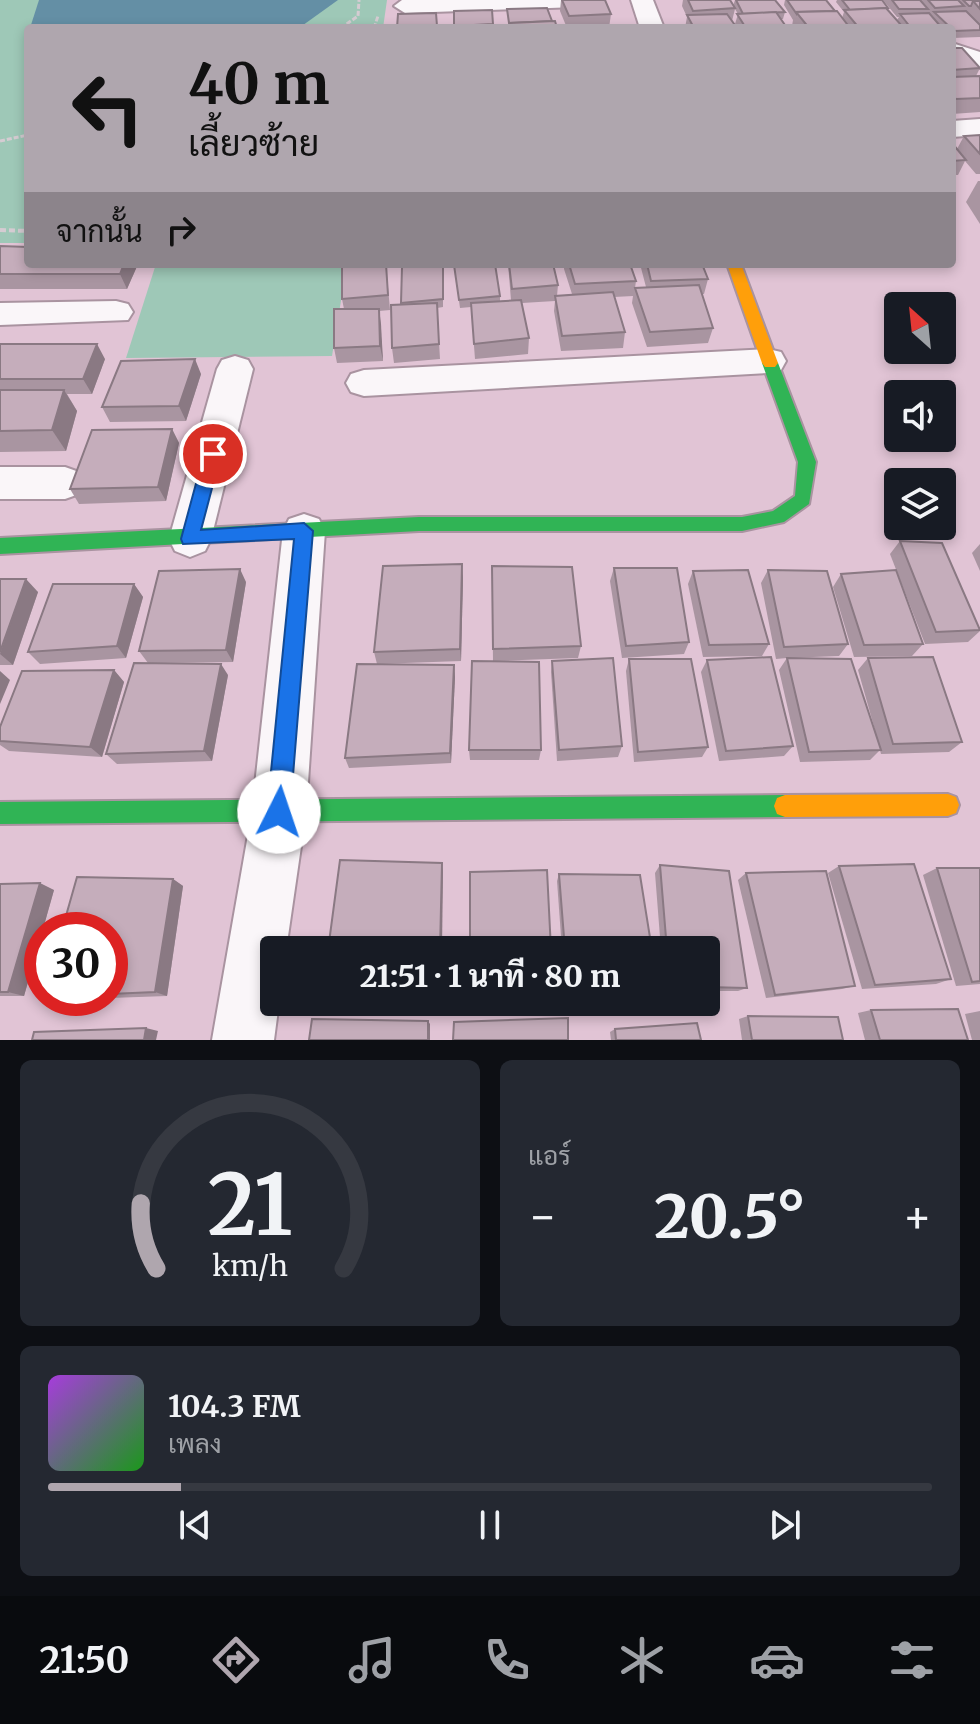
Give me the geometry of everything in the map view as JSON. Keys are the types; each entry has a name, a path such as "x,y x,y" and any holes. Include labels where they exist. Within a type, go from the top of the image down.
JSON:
{"street":[{"path":"405,6 577,0"},
{"path":"642,0 651,24"},
{"path":"956,52 980,61"},
{"path":"956,129 980,127"},
{"path":"0,546 190,539 419,524 742,524 778,517 803,499 807,462 735,268"},
{"path":"0,314 116,312"},
{"path":"364,383 768,361"},
{"path":"190,539 235,369"},
{"path":"0,483 65,483"},
{"path":"243,1040 279,812 304,531"},
{"path":"0,813 948,805"}],"path":[{"path":"347,24 358,16 359,0"},
{"path":"0,141 24,136"},
{"path":"0,230 24,231"}],"green space":[{"path":"0,0 387,0 384,24 24,24 24,243 0,243"},
{"path":"155,268 346,268 332,356 126,358"}],"water":[{"path":"39,0 338,0 305,24 31,24"}],"building":[{"path":"562,0 605,0 611,14 569,16"},
{"path":"688,0 730,0 735,8 693,11"},
{"path":"736,0 775,0 785,12 743,14"},
{"path":"787,0 826,0 835,11 796,13"},
{"path":"842,0 882,0 888,8 850,10"},
{"path":"892,0 920,0 928,9 899,9"},
{"path":"928,0 958,0 964,6 935,8"},
{"path":"963,0 980,1 973,1 969,6"},
{"path":"547,8 552,21 509,23 507,9"},
{"path":"886,8 900,24 856,24 844,10"},
{"path":"492,10 493,24 454,24 454,11"},
{"path":"837,11 847,24 806,24 796,12"},
{"path":"966,11 980,25 980,30 956,31 956,24 947,24 934,12"},
{"path":"776,12 784,24 743,24 737,14"},
{"path":"436,13 437,24 397,24 398,14"},
{"path":"929,13 939,24 908,24 900,14"},
{"path":"727,14 734,24 692,24 687,15"},
{"path":"555,21 556,24 510,24"},
{"path":"956,48 962,48 980,68 956,70"},
{"path":"980,76 980,98 956,99 956,77"},
{"path":"980,135 980,154 964,136"},
{"path":"956,148 966,160 956,161"},
{"path":"0,246 24,247 24,268 122,268 120,274 0,274"},
{"path":"342,268 386,268 388,295 342,299"},
{"path":"402,268 443,268 443,299 401,303"},
{"path":"454,268 496,268 500,296 459,300"},
{"path":"509,268 554,268 558,285 512,289"},
{"path":"570,268 631,268 636,281 575,284"},
{"path":"648,268 704,268 708,279 651,281"},
{"path":"699,285 713,328 650,332 635,288"},
{"path":"613,292 625,332 562,336 555,296"},
{"path":"521,300 529,338 474,344 471,303"},
{"path":"437,303 439,344 392,348 391,305"},
{"path":"334,309 379,309 380,346 334,348"},
{"path":"0,344 97,344 83,379 0,379"},
{"path":"195,359 179,406 102,407 121,361"},
{"path":"0,390 64,390 52,430 0,431"},
{"path":"172,429 158,487 70,489 92,430"},
{"path":"900,541 942,543 980,630 936,632"},
{"path":"462,564 460,649 374,652 383,566"},
{"path":"492,566 572,567 581,646 493,649"},
{"path":"614,568 677,568 689,642 626,646"},
{"path":"240,569 226,650 139,651 159,571"},
{"path":"748,570 769,644 709,645 693,571"},
{"path":"768,570 827,571 848,644 784,647"},
{"path":"896,570 923,644 864,645 841,574"},
{"path":"0,579 26,579 0,652"},
{"path":"53,584 134,584 117,646 28,652"},
{"path":"771,657 793,746 726,751 707,660"},
{"path":"933,657 962,742 893,744 868,658"},
{"path":"613,658 622,746 559,750 552,661"},
{"path":"787,658 851,659 881,750 809,752"},
{"path":"629,659 691,659 708,747 638,752"},
{"path":"472,661 539,662 541,750 469,750"},
{"path":"134,663 221,664 204,751 106,754"},
{"path":"357,664 454,665 450,753 345,758"},
{"path":"114,670 90,747 0,741 0,727 22,671"},
{"path":"340,860 442,863 440,936 330,936"},
{"path":"914,864 951,979 875,985 839,866"},
{"path":"660,865 729,871 747,988 720,987 720,936 666,936"},
{"path":"937,868 980,868 980,981 972,982"},
{"path":"547,870 550,936 470,936 470,872"},
{"path":"826,871 855,986 775,995 746,873"},
{"path":"559,874 640,875 650,936 564,936"},
{"path":"77,877 173,879 155,992 128,993 128,912 67,912"},
{"path":"40,883 31,912 24,912 24,938 8,992 0,992 0,884"},
{"path":"958,1009 968,1040 880,1040 871,1010"},
{"path":"748,1016 838,1017 843,1040 752,1040"},
{"path":"568,1018 568,1040 453,1040 454,1022"},
{"path":"312,1019 428,1021 428,1040 309,1040"},
{"path":"697,1023 701,1040 616,1040 615,1029"},
{"path":"146,1028 144,1040 32,1040 34,1032"}],"traffic: fast":[{"path":"0,546 419,524 742,524 778,517 803,499 807,462 770,363"},
{"path":"0,813 785,806"}],"traffic: slow":[{"path":"735,268 770,363"},
{"path":"785,806 948,805"}],"route":[{"path":"213,454 190,539 304,531 294,610 279,812"}]}
